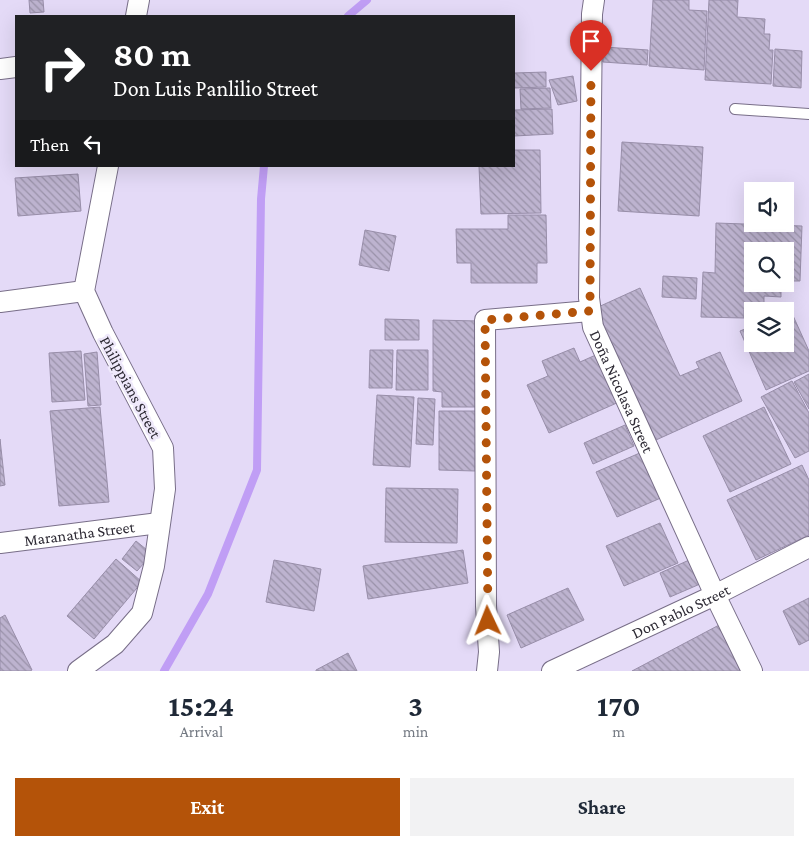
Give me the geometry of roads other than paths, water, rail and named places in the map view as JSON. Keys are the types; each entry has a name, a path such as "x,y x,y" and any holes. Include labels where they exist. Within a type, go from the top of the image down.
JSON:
{"street":[{"path":"136,15 139,0"},
{"name":"Doña Nicolasa Street","path":"594,0 592,14 590,311 597,338 752,671"},
{"path":"0,69 15,67"},
{"path":"0,302 84,291 108,167"},
{"name":"Philippians Street","path":"78,671 115,644 142,612 154,566 165,489 163,448 103,333 84,291"},
{"path":"487,671 489,652 486,606 485,320 590,311"},
{"name":"Maranatha Street","path":"0,543 159,523"},
{"name":"Don Pablo Street","path":"552,671 715,595 809,547"}],"lane":[{"path":"735,109 809,114"}],"waterway":[{"path":"349,15 367,0"},
{"path":"164,671 208,594 257,470 261,199 264,167"}]}
